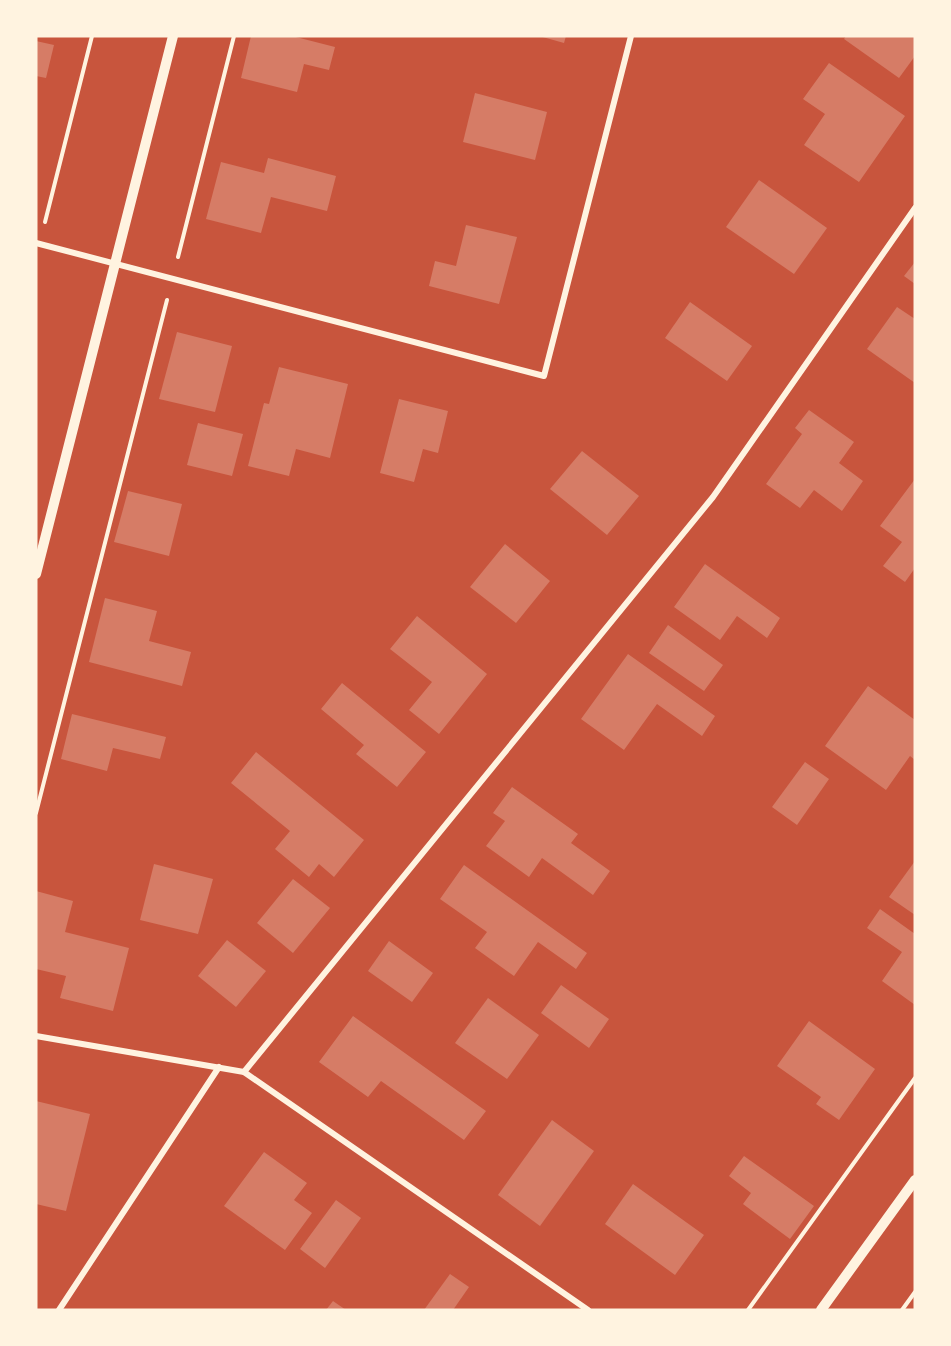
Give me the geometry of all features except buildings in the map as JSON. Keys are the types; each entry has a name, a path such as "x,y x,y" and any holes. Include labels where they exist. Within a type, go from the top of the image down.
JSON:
{"street":[{"path":"36,574 173,36"},
{"path":"38,243 544,376 631,36"},
{"path":"244,1072 713,497 915,208"},
{"path":"36,1036 244,1072 588,1310"},
{"path":"58,1310 219,1067"},
{"path":"821,1310 915,1180"}],"path":[{"path":"38,243 92,36"},
{"path":"36,813 234,36"},
{"path":"748,1310 915,1078"},
{"path":"902,1310 915,1292"}]}
